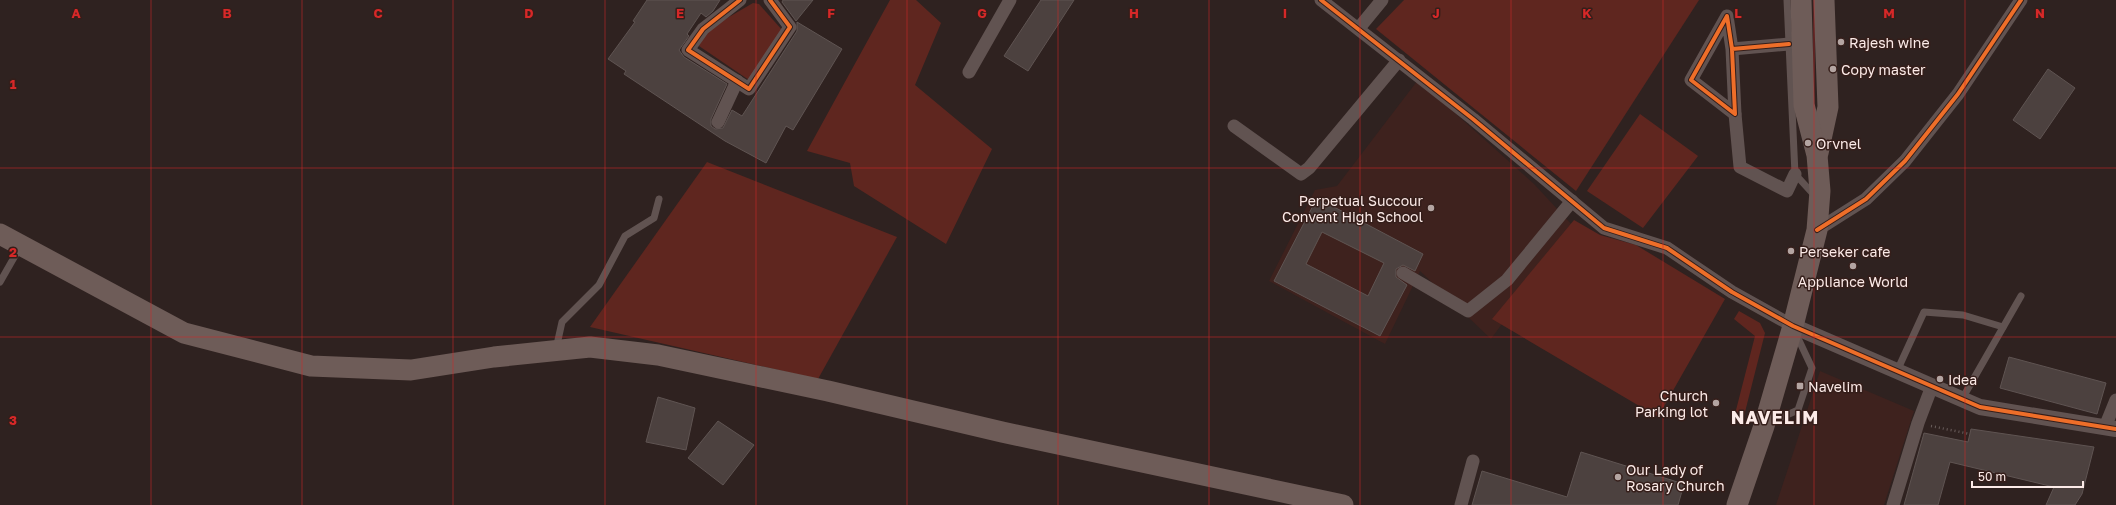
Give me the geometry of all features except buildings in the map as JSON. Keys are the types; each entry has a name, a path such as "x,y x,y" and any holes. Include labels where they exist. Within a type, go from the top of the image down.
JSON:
{"main road":[{"path":"1737,505 1764,426 1793,326 1817,230 1819,200 1817,155 1804,105 1801,0"},
{"path":"1817,155 1828,106 1824,0"},
{"path":"0,234 184,333 311,366 411,370 494,357 590,347 658,355 828,390 1002,432 1344,505"}],"street":[{"path":"740,0 703,29 688,50 749,89 790,27 770,0"},
{"path":"969,72 1010,0"},
{"path":"1321,0 1399,60 1604,228 1667,248 1732,292 1793,326 1980,407 2113,429 2116,400"},
{"path":"1359,28 1382,0"},
{"path":"1817,230 1866,199 1905,161 1958,94 2021,0"},
{"path":"1735,114 1691,80 1727,16 1732,49 1735,114 1740,167 1787,191 1795,174"},
{"path":"1732,49 1789,44"},
{"path":"1234,126 1301,174 1309,168 1399,60"},
{"path":"718,122 737,81"},
{"path":"1403,273 1468,311 1507,280 1572,201"},
{"path":"1893,505 1918,423 1932,386"},
{"path":"1461,505 1473,461"}],"lane":[{"path":"1787,0 1795,174 1819,200"},
{"path":"555,351 562,322 599,285 625,236 654,218 659,199"},
{"path":"0,282 21,246"},
{"path":"1962,399 2021,296"},
{"path":"1896,371 1924,312 1963,315 2003,327"},
{"path":"1764,426 1798,410 1812,368 1793,326"}],"path":[{"path":"1918,423 1970,434"}],"shaded area":[{"path":"890,0 916,0 941,23 915,85 992,149 946,244 854,186 850,163 807,151"},
{"path":"1404,0 1699,0 1576,191 1376,29"},
{"path":"753,3 759,4 783,31 749,80 699,46 705,31"},
{"name":"Perpetual Succour Convent High School","path":"1418,80 1534,184 1573,226 1491,339 1420,271 1385,344 1269,281 1315,190 1337,186"},
{"path":"1640,114 1698,156 1643,228 1587,191"},
{"path":"707,162 897,237 818,379 590,327"},
{"path":"1574,220 1600,235 1636,245 1725,299 1658,417 1492,319"},
{"path":"1739,311 1760,323 1765,333 1744,416 1735,414 1755,336 1734,319"},
{"path":"1820,371 1914,411 1884,505 1776,505"}],"cycle path":[{"path":"740,0 703,29 688,50 749,89 790,27 770,0"},
{"path":"1321,0 1473,119 1604,228 1667,248 1732,292 1793,326 1980,407 2116,429"},
{"path":"1817,230 1866,199 1905,161 1958,94 2021,0"},
{"path":"1732,49 1727,16 1691,80 1735,114 1732,49 1789,44"}],"place":[{"name":"Rajesh wine","path":"1841,42"},
{"name":"Copy master","path":"1833,69"},
{"name":"Orvnel","path":"1808,143"},
{"name":"Perpetual Succour Convent High School","path":"1431,208"},
{"name":"Perseker cafe","path":"1791,251"},
{"name":"Appliance World","path":"1853,266"},
{"name":"Idea","path":"1940,379"},
{"name":"Navelim","path":"1800,386"},
{"name":"Church Parking lot","path":"1716,403"},
{"name":"Our Lady of Rosary Church","path":"1618,477"}],"district":[{"name":"NAVELIM","path":"1775,417"}]}
